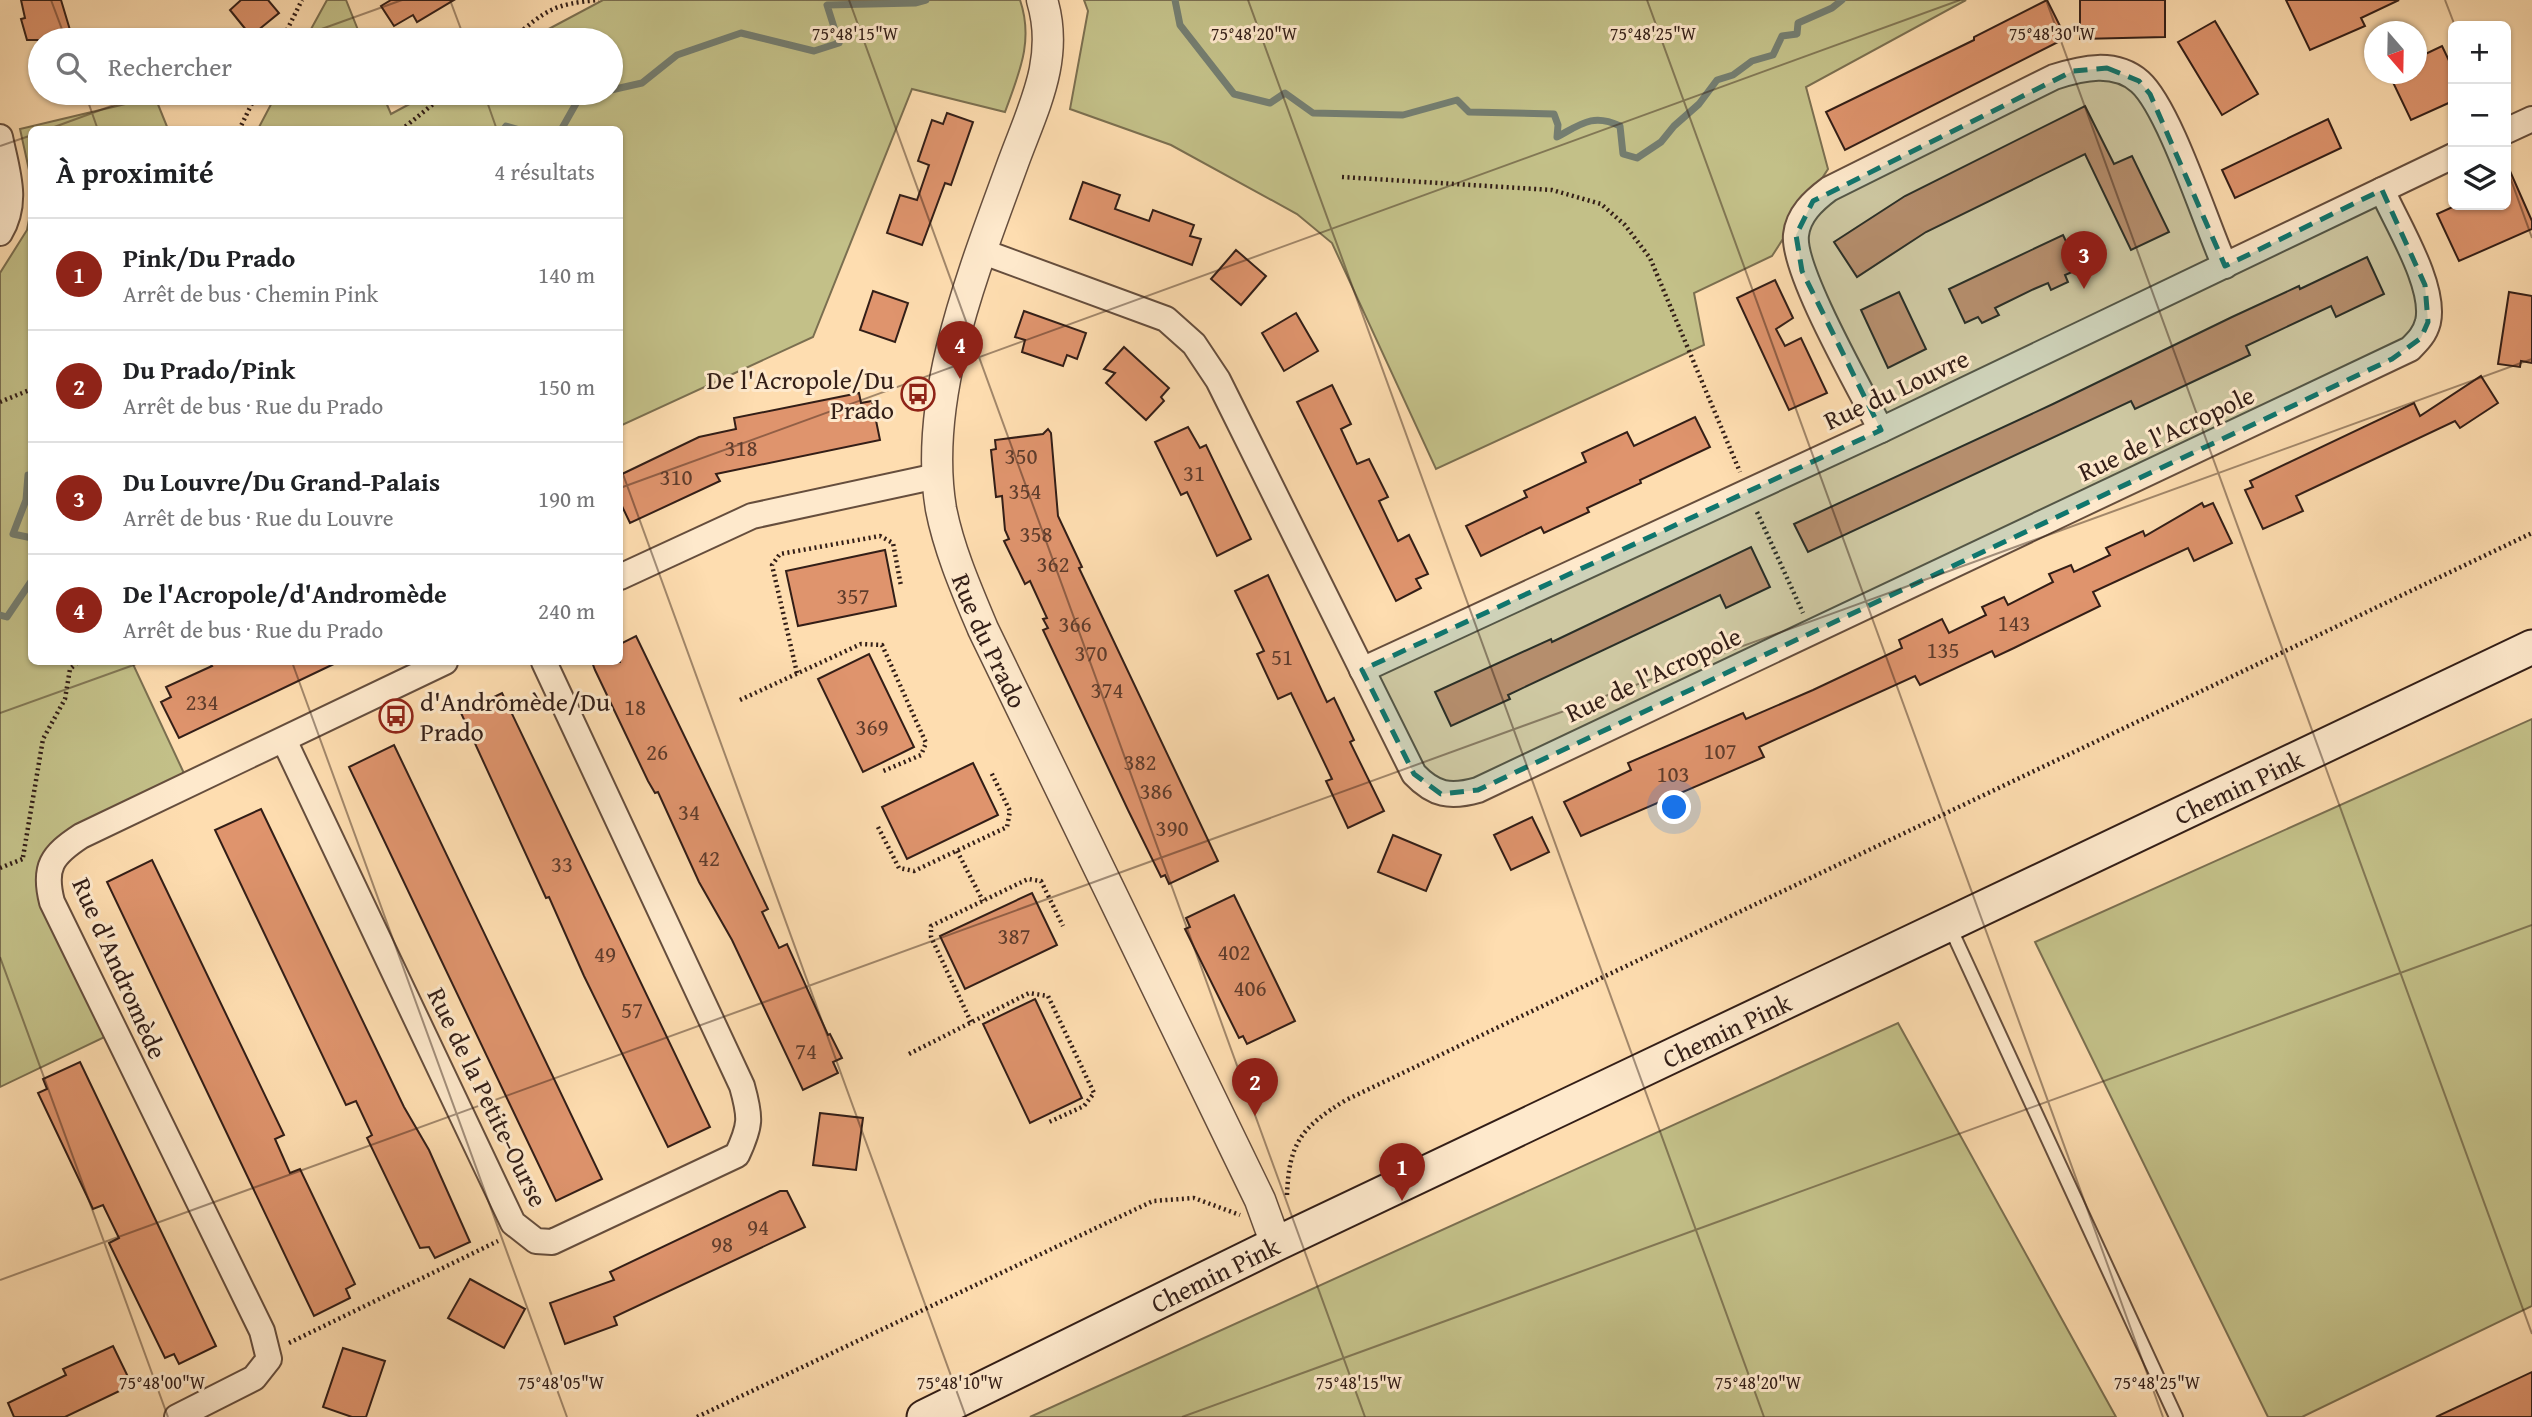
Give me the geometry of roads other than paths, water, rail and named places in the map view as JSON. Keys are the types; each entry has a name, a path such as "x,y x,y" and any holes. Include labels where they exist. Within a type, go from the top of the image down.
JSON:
{"main road":[{"name":"Chemin Pink","path":"924,1417 1276,1244 2532,647"}],"street":[{"name":"Rue du Prado","path":"1042,0 1049,23 1050,52 1042,83 981,251 948,369 938,440 937,476 944,518 964,584 983,629 1260,1200 1276,1244"},
{"path":"1881,430 1802,271 1796,235 1801,217 1814,201 1829,189 2054,77 2091,67 2107,68 2139,81 2160,109 2225,266"},
{"path":"2511,128 2532,118"},
{"path":"0,137 12,199 9,218 0,233"},
{"name":"Rue du Louvre","path":"1362,670 1881,430 2448,158"},
{"name":"Rue de l'Acropole","path":"981,251 1146,310 1181,329 1218,380 1414,774 1427,788 1441,794 1457,796 1478,790 2410,349 2421,338 2428,322 2425,285 2382,190"},
{"path":"623,576 752,516 937,476"},
{"name":"Rue d'Andromède","path":"177,1417 254,1378 269,1359 262,1331 113,1032 52,902 48,885 54,857 81,836 438,665"},
{"name":"Rue de la Petite-Ourse","path":"284,740 513,1223 536,1241 552,1242 737,1154 749,1129 750,1113 742,1086 545,665"}],"lane":[{"path":"1948,923 2176,1417"}],"waterway":[{"path":"623,87 642,83 677,55 741,33 814,51 839,43 827,5 915,3 926,0"},
{"path":"1175,0 1180,25 1234,94 1270,103 1285,93 1313,113 1403,115 1457,100 1469,112 1554,114 1558,125 1557,137 1587,122 1602,120 1620,126 1623,154 1637,158 1661,142 1674,126 1699,104 1717,80 1733,75 1752,61 1773,55 1782,36 1797,34 1798,23 1832,8 1842,0"},
{"path":"563,126 575,105"},
{"path":"28,475 26,500 13,534 28,537"},
{"path":"0,615 7,617 28,586"}],"place":[{"name":"Du Louvre/Du Grand-Palais","path":"2084,289"},
{"name":"De l'Acropole/d'Andromède","path":"960,379"},
{"name":"De l'Acropole/Du Prado","path":"918,394"},
{"name":"d'Andromède/Du Prado","path":"396,716"},
{"name":"Du Prado/Pink","path":"1255,1116"},
{"name":"Pink/Du Prado","path":"1402,1201"}]}
